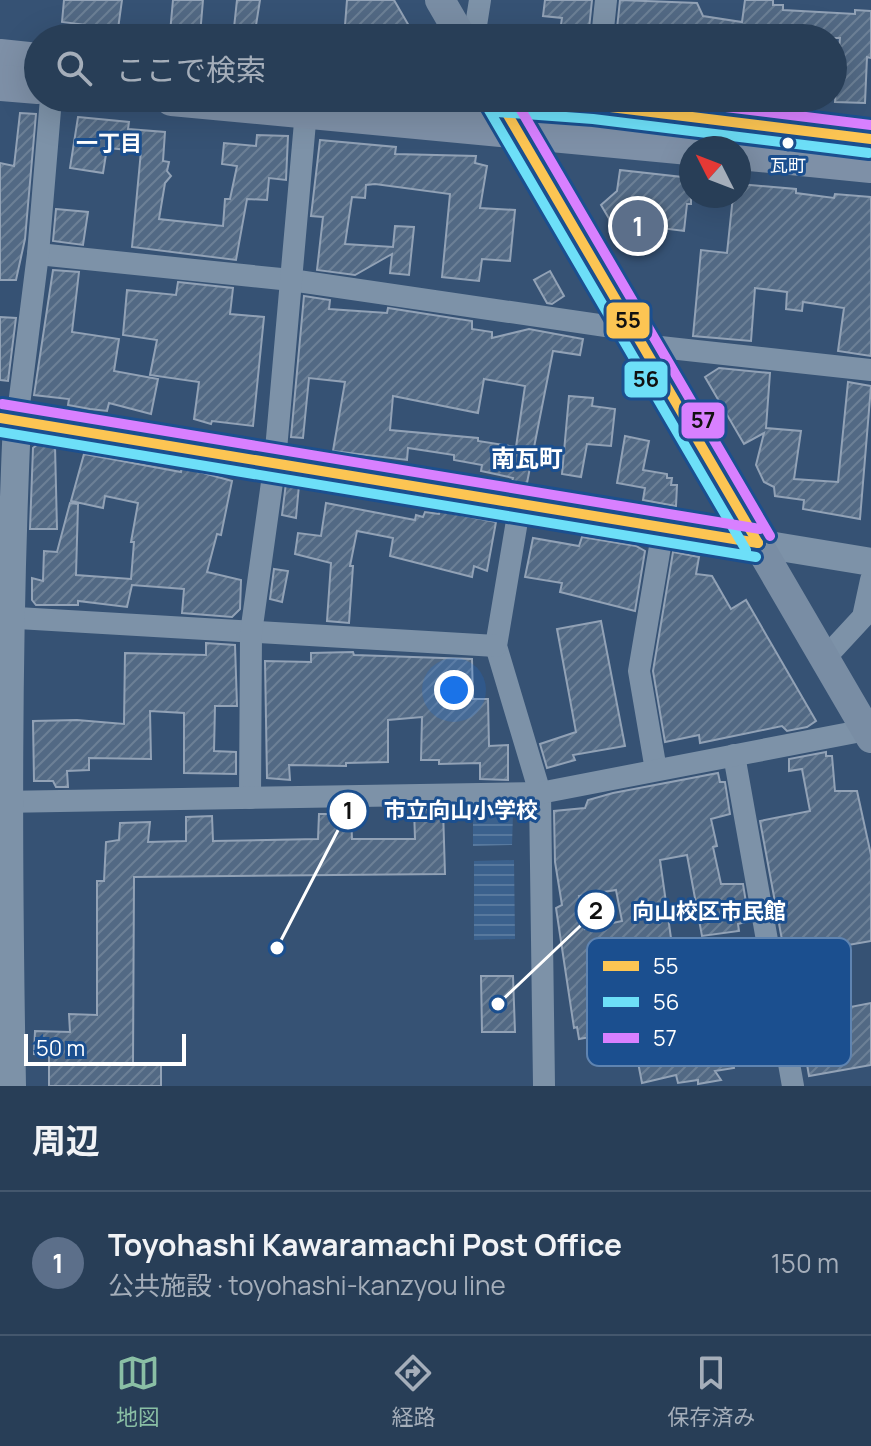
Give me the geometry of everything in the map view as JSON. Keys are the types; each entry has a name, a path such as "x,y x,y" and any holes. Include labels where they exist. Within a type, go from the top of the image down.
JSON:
{"highway":[{"path":"0,57 24,60"},
{"path":"0,83 24,85"},
{"path":"317,112 679,146"},
{"path":"670,112 871,139"},
{"path":"751,153 871,165"}],"main road":[{"path":"440,0 454,24"},
{"path":"506,112 869,732"}],"street":[{"path":"476,24 480,0"},
{"path":"603,24 606,0"},
{"path":"12,1086 3,802 9,420 38,254 50,112"},
{"path":"250,798 251,633 275,461 306,112"},
{"path":"38,254 291,280 638,337 871,370"},
{"path":"9,420 275,461 871,562"},
{"path":"520,503 496,646 540,793 544,1086"},
{"path":"656,770 639,671 663,529"},
{"path":"825,658 863,617 871,580"},
{"path":"4,617 496,646"},
{"path":"3,802 540,793 869,732"},
{"path":"734,755 767,938"},
{"path":"789,1066 793,1086"}],"water":[{"path":"513,813 512,845 473,846 473,814"},
{"path":"514,860 515,939 474,940 474,861"}],"building":[{"path":"64,0 122,0 119,24 62,22"},
{"path":"173,0 203,0 201,24 171,24"},
{"path":"237,0 260,0 256,24 234,24"},
{"path":"347,0 394,0 408,24 345,24"},
{"path":"545,0 592,0 589,24 561,24 562,18 543,16"},
{"path":"620,0 697,3 703,16 742,22 745,0 773,0 773,5 783,5 783,10 855,14 855,10 871,11 871,58 867,57 865,103 847,102 847,24 617,24"},
{"path":"20,113 36,114 25,239 16,280 0,280 0,163 14,166"},
{"path":"78,117 129,122 128,129 165,132 163,161 169,162 167,171 171,176 165,183 159,219 223,226 225,199 230,199 237,166 222,164 224,143 256,146 257,135 288,136 286,180 269,178 267,200 247,199 236,260 132,247 141,151 107,148 103,173 70,168"},
{"path":"320,140 396,147 395,154 476,156 475,163 487,166 480,208 515,210 510,261 482,259 479,281 442,277 450,194 375,184 366,185 365,198 352,197 345,244 393,247 395,226 414,227 409,275 390,273 392,254 355,275 317,270 323,217 311,216"},
{"path":"620,170 679,177 679,208 687,208 684,231 661,228 636,244 618,216 611,222 601,205 617,191"},
{"path":"751,185 796,189 796,193 834,198 835,194 871,197 871,356 838,351 844,308 803,302 802,311 786,309 787,292 755,288 751,341 693,336 701,250 727,253 732,208 751,208"},
{"path":"56,209 88,212 83,245 53,241"},
{"path":"53,270 79,272 72,332 119,339 114,371 158,379 151,414 109,403 107,411 90,409 68,405 69,399 34,395"},
{"path":"550,271 564,296 552,304 547,303 534,280"},
{"path":"178,282 233,288 230,314 264,317 253,426 212,421 211,424 194,419 199,382 150,375 157,340 123,335 127,290 176,295"},
{"path":"304,296 330,300 329,309 387,313 388,308 472,321 472,329 492,332 492,338 529,329 583,339 580,355 553,351 526,488 511,485 513,478 481,471 482,465 454,460 454,455 408,448 407,460 333,451 345,382 309,378 303,438 291,437","holes":["484,379 525,386 516,447 478,441 478,438 390,430 393,396 478,413"]},
{"path":"0,317 16,318 8,381 0,380"},
{"path":"719,368 770,373 766,428 801,431 794,479 838,482 848,382 871,386 860,519 803,509 804,500 775,496 774,487 764,482 756,465 764,433 744,444 705,377"},
{"path":"569,396 593,398 592,406 615,409 611,446 587,444 581,477 562,474"},
{"path":"625,436 649,441 643,470 667,474 667,478 672,478 671,485 677,485 676,506 643,500 645,488 617,483"},
{"path":"38,444 55,446 57,529 30,529 33,448"},
{"path":"84,454 181,472 182,467 232,481 221,535 217,534 207,572 241,580 240,609 232,617 182,613 184,589 132,585 127,607 78,601 78,605 36,605 32,600 32,578 43,581 44,551 57,552 70,503 78,504 76,575 131,579 134,542 131,542 138,503 105,496 103,508 71,501"},
{"path":"286,483 299,485 296,518 282,515"},
{"path":"326,503 415,520 416,515 423,517 425,512 439,514 440,511 496,522 487,571 474,566 472,577 390,556 393,538 357,531 350,566 353,566 349,623 327,621 331,563 295,554 298,533 321,536"},
{"path":"582,537 636,546 645,551 635,611 560,592 562,583 525,577 533,538 579,546"},
{"path":"673,552 699,557 696,574 712,576 731,609 746,600 816,721 807,727 787,731 782,726 700,743 699,735 665,742 653,671"},
{"path":"274,569 288,571 282,602 270,599"},
{"path":"601,621 625,746 573,755 575,760 547,768 540,744 576,732 557,629"},
{"path":"206,643 235,645 237,706 215,706 214,751 236,752 236,774 184,773 184,713 150,711 151,759 89,758 89,770 67,771 68,787 56,787 53,781 34,781 33,721 77,720 124,724 125,653 206,655"},
{"path":"353,652 354,655 472,659 473,699 488,699 489,746 508,745 508,780 480,779 480,763 439,764 439,760 421,760 422,717 388,720 388,762 346,763 346,766 289,765 290,780 267,778 265,661 311,662 311,653"},
{"path":"826,752 826,756 832,756 835,791 857,791 871,855 871,941 851,944 851,938 782,938 760,821 810,811 802,769 789,771 789,759"},
{"path":"718,773 720,782 725,782 730,814 711,819 717,846 713,847 721,884 743,884 749,921 738,924 739,931 702,936 687,855 660,860 671,938 587,938 587,1038 579,1039 577,1027 574,1028 556,908 562,905 555,862 554,811 585,808 588,800","holes":["616,890 622,921 585,929 579,896"]},
{"path":"414,809 443,809 445,874 134,877 133,1064 161,1064 161,1086 49,1086 49,1055 34,1054 35,1031 70,1032 69,1014 97,1015 97,881 104,881 106,842 119,840 120,823 150,822 148,842 186,841 186,817 212,816 213,841 318,839 319,814 351,814 352,839 415,839"},
{"path":"481,976 513,976 515,1032 482,1032"},
{"path":"871,1003 871,1065 809,1076 807,1066 851,1066 851,1007"},
{"path":"639,1066 734,1066 715,1071 721,1080 678,1083 676,1075 642,1083"}],"transit line":[{"name":"56","path":"490,112 746,550"},
{"name":"56","path":"497,112 593,119 869,153"},
{"name":"55","path":"506,112 758,543"},
{"name":"57","path":"522,112 770,536"},
{"name":"55","path":"651,112 871,139"},
{"name":"57","path":"766,112 871,125"},
{"name":"57","path":"2,404 760,529"},
{"name":"55","path":"0,418 758,543"},
{"name":"56","path":"0,432 756,557"}],"place":[{"name":"瓦町","path":"788,143"},
{"name":"Toyohashi Kawaramachi Post Office","path":"638,226"},
{"name":"市立向山小学校","path":"277,948"},
{"name":"向山校区市民館","path":"498,1004"}],"district":[{"name":"一丁目","path":"109,143"},
{"name":"南瓦町","path":"527,459"}]}
